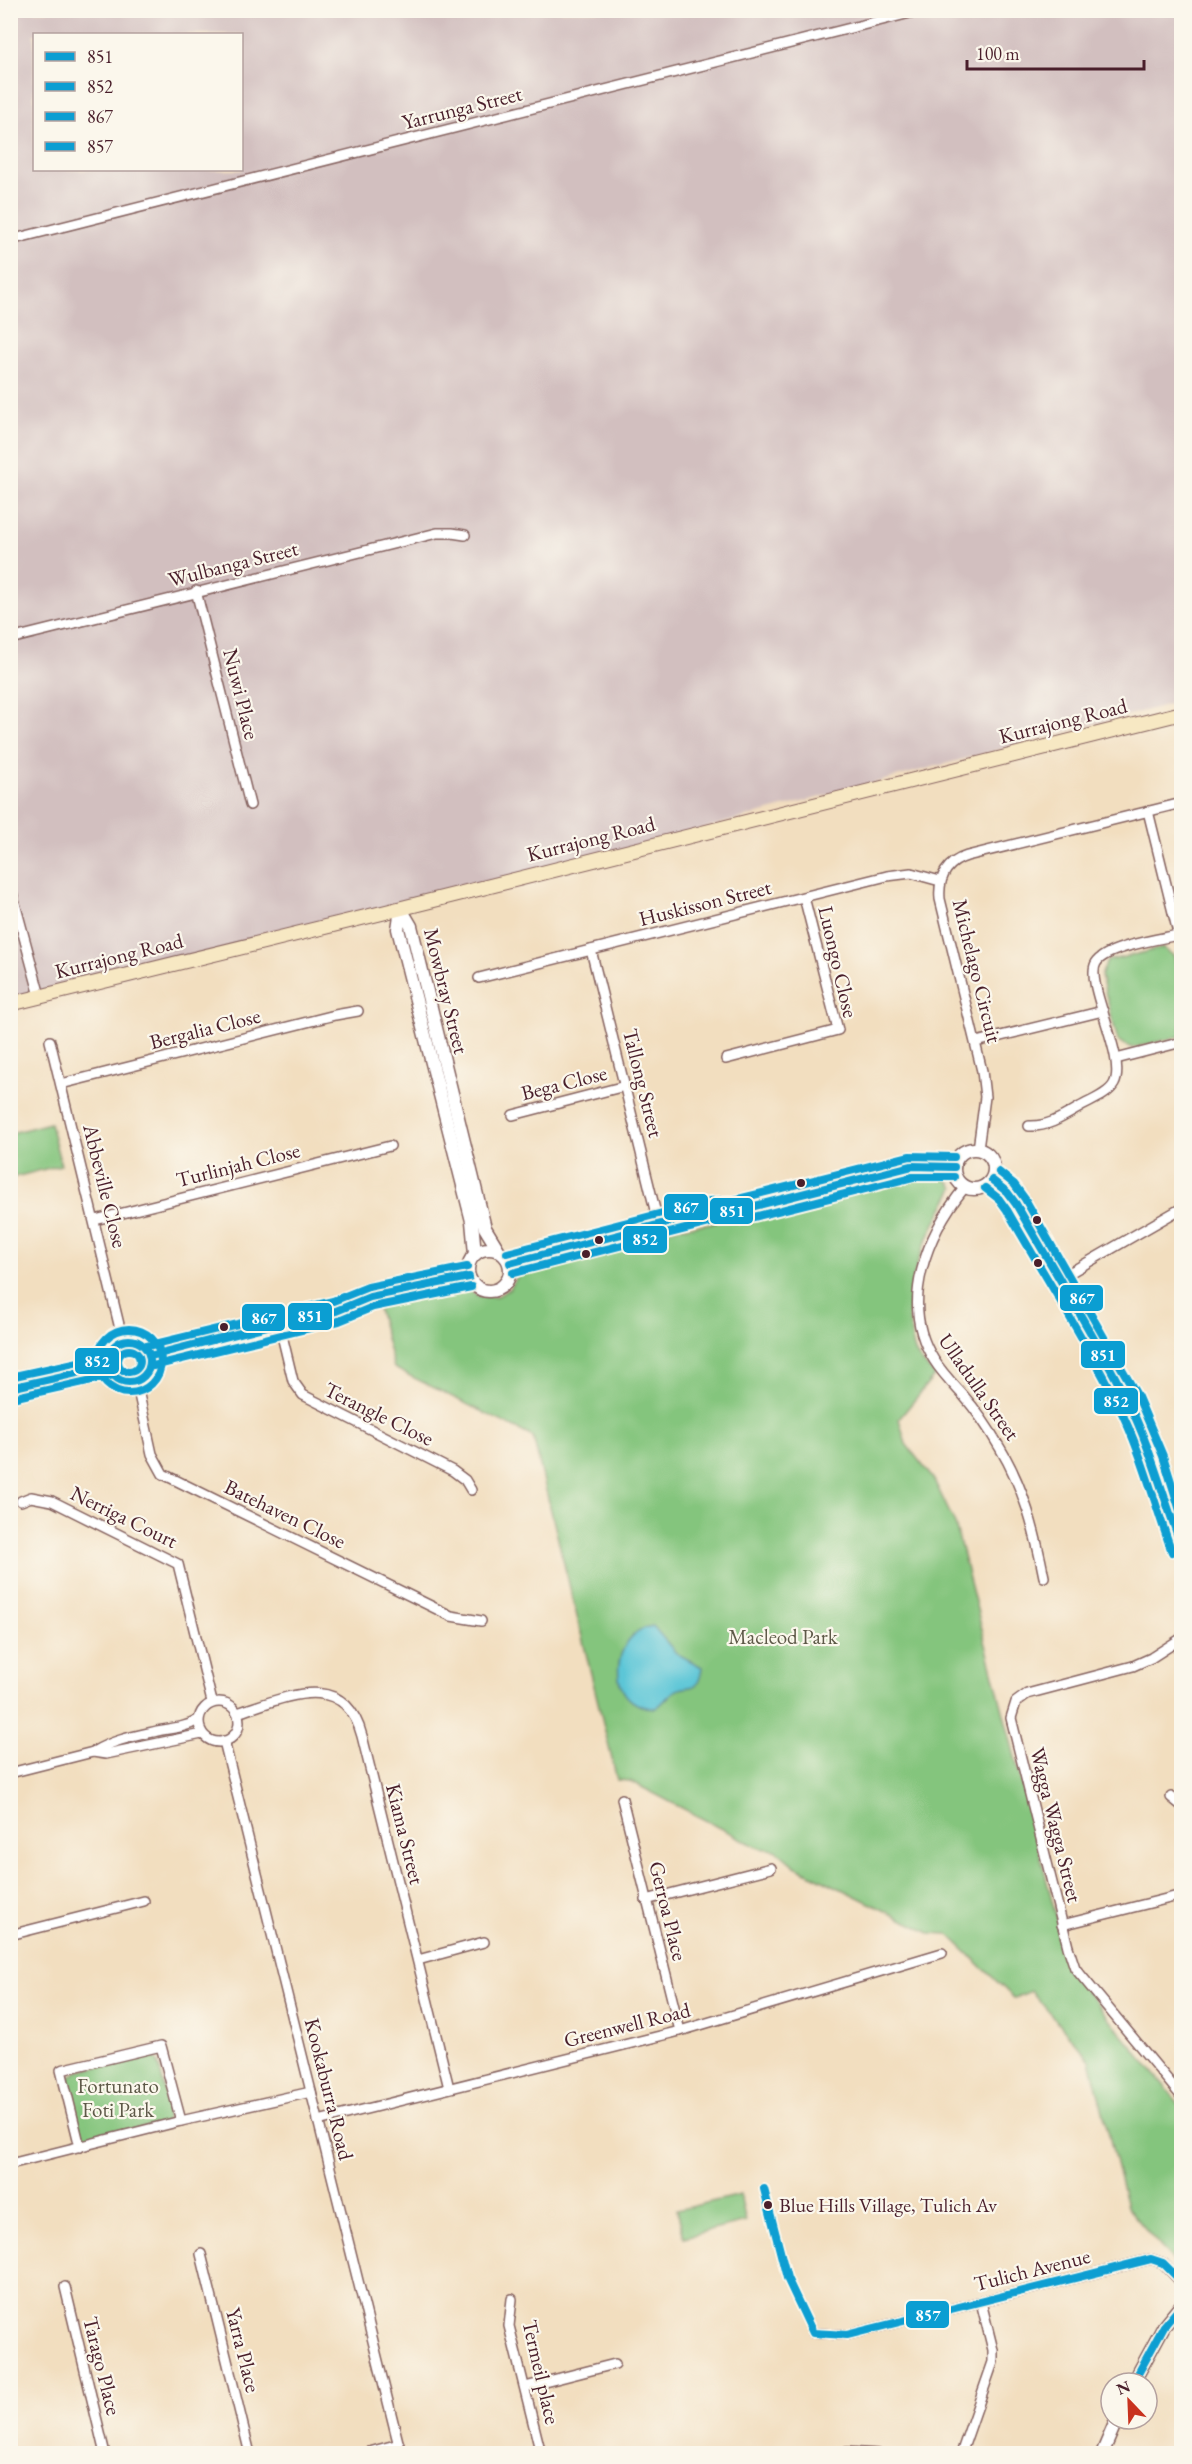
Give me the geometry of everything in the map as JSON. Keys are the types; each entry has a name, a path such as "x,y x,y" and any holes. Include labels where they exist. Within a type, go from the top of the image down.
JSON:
{"main road":[{"name":"Kurrajong Road","path":"10,1004 401,909 1182,713"}],"street":[{"name":"Yarrunga Street","path":"10,240 922,10"},
{"name":"Wulbanga Street","path":"10,639 437,533 465,536"},
{"name":"Nuwi Place","path":"196,591 250,805"},
{"name":"Michelago Circuit","path":"978,1149 985,1096 976,1042 939,899 940,881 950,864 960,858 1182,803"},
{"path":"1148,811 1182,949"},
{"name":"Huskisson Street","path":"480,978 904,873 940,881"},
{"path":"10,885 40,996"},
{"name":"Luongo Close","path":"726,1059 838,1030 804,897"},
{"name":"Mowbray Street","path":"401,909 411,926 485,1228 499,1251"},
{"name":"Mowbray Street","path":"401,909 398,929 472,1221 475,1254"},
{"path":"1029,1126 1051,1123 1113,1086 1117,1075 1116,1059 1094,968 1100,958 1110,952 1178,935"},
{"name":"Tallong Street","path":"591,950 659,1226"},
{"name":"Bergalia Close","path":"61,1084 358,1011"},
{"path":"976,1042 1103,1011"},
{"name":"Abbeville Close","path":"50,1041 123,1341"},
{"path":"1116,1059 1182,1042"},
{"name":"Bega Close","path":"513,1114 625,1086"},
{"name":"Turlinjah Close","path":"95,1220 390,1146"},
{"path":"971,1149 978,1149 992,1158 995,1169 992,1180 977,1189 965,1187 957,1179 954,1167 960,1155 971,1149"},
{"path":"510,1263 711,1211 735,1211 912,1166 954,1167"},
{"path":"992,1180 1007,1192 1016,1204 1128,1401 1153,1459 1163,1497 1182,1548"},
{"name":"Ulladulla Street","path":"965,1187 936,1235 920,1274 917,1301 920,1326 932,1358 980,1417 1008,1462 1030,1515 1044,1577"},
{"path":"1059,1279 1182,1208"},
{"path":"487,1249 499,1251 510,1263 509,1278 500,1288 485,1291 473,1283 469,1265 475,1254 487,1249"},
{"path":"150,1356 336,1311 376,1295 470,1277"},
{"name":"Terangle Close","path":"279,1323 293,1381 303,1395 453,1471 465,1479 471,1490"},
{"path":"130,1340 142,1344 150,1356 149,1368 136,1381 122,1381 111,1372 108,1366 107,1360 112,1348 123,1341 130,1340"},
{"path":"10,1388 108,1366"},
{"name":"Batehaven Close","path":"136,1381 152,1454 162,1474 451,1616 481,1621"},
{"name":"Nerriga Court","path":"21,1501 31,1497 52,1501 178,1564 212,1702"},
{"name":"Wagga Wagga Street","path":"1182,1638 1143,1662 1122,1670 1027,1694 1013,1707 1011,1718 1062,1925 1070,1954 1079,1974 1182,2097"},
{"name":"Kiama Street","path":"237,1713 258,1705 316,1692 335,1696 351,1710 362,1736 450,2088"},
{"path":"93,1752 106,1754 202,1734 216,1742 224,1742 231,1738 239,1727 237,1713 227,1703 212,1702 200,1712 198,1720 202,1734"},
{"path":"10,1773 93,1752 105,1745 124,1739 183,1727 198,1720"},
{"name":"Kookaburra Road","path":"224,1742 400,2449"},
{"path":"1172,1797 1182,1806"},
{"name":"Gerroa Place","path":"622,1799 680,2031"},
{"path":"646,1899 771,1868"},
{"path":"1062,1925 1182,1895"},
{"path":"10,1935 144,1900"},
{"path":"418,1960 484,1942"},
{"name":"Greenwell Road","path":"318,2121 680,2031 942,1953"},
{"path":"80,2146 61,2070 161,2046 181,2121"},
{"path":"10,2164 181,2121 311,2092"},
{"name":"Yarra Place","path":"201,2254 250,2454"},
{"name":"Tulich Avenue","path":"813,2333 847,2335 1150,2259 1164,2263 1182,2283"},
{"name":"Tarago Place","path":"65,2287 105,2454"},
{"name":"Termeil place","path":"512,2299 509,2326 542,2454"},
{"path":"961,2454 993,2362 993,2350 981,2302"},
{"path":"1140,2371 1164,2326 1182,2304"},
{"path":"525,2387 615,2364"},
{"path":"1102,2454 1113,2431"},
{"path":"362,2454 400,2449"},
{"path":"847,2452 878,2454"}],"shaded area":[{"path":"10,11 1181,11 1181,701 401,909 11,1003"}],"green space":[{"path":"1163,948 1174,956 1181,986 1181,1036 1132,1048 1118,1041 1101,976 1107,961"},
{"path":"50,1123 61,1165 11,1178 11,1133"},
{"name":"Macleod Park","path":"932,1172 946,1177 954,1188 920,1257 910,1294 909,1313 915,1352 935,1375 899,1419 906,1444 934,1480 955,1524 1070,1971 1181,2106 1181,2271 1127,2207 1090,2060 1031,1991 1014,1998 948,1934 930,1933 795,1866 776,1850 759,1848 630,1781 617,1780 533,1437 394,1368 377,1305 464,1288 479,1296 496,1297 510,1289 521,1270 677,1228 747,1218"},
{"name":"Fortunato Foti Park","path":"152,2055 158,2061 169,2108 165,2122 87,2140 82,2136 67,2084 69,2078 77,2072 139,2056"},
{"path":"740,2195 746,2222 684,2237 677,2210"}],"water":[{"path":"653,1626 676,1653 702,1667 701,1676 696,1685 675,1691 656,1708 638,1705 627,1696 620,1683 618,1669 621,1654 628,1640 639,1631"}],"transit line":[{"name":"867","path":"507,1253 709,1201 734,1200 910,1156 954,1157"},
{"name":"851","path":"510,1263 711,1211 735,1211 912,1166 954,1167"},
{"name":"867","path":"999,1172 1014,1184 1025,1199 1138,1397 1163,1456 1182,1517"},
{"name":"852","path":"513,1273 713,1222 738,1221 913,1177 954,1177"},
{"name":"851","path":"992,1180 1007,1192 1016,1204 1127,1400 1150,1454 1182,1547"},
{"name":"852","path":"985,1188 999,1199 1007,1210 1078,1331 1118,1405 1141,1459 1172,1552"},
{"name":"867","path":"147,1346 333,1301 368,1287 467,1267"},
{"name":"851","path":"150,1356 336,1311 370,1297 469,1277"},
{"name":"852","path":"153,1366 339,1321 373,1307 471,1287"},
{"name":"852","path":"129,1329 147,1335 155,1343 161,1361 155,1379 147,1387 129,1393 111,1387 103,1379 97,1361 103,1343 111,1335 129,1329"},
{"name":"851","path":"129,1340 137,1341 144,1346 149,1353 150,1361 149,1369 144,1376 137,1381 129,1382 121,1381 114,1376 109,1369 108,1361 109,1353 114,1346 121,1341 129,1340"},
{"name":"867","path":"129,1350 137,1353 140,1361 137,1369 129,1372 121,1369 118,1361 121,1353 129,1350"},
{"name":"867","path":"10,1377 106,1356"},
{"name":"851","path":"10,1388 108,1366"},
{"name":"852","path":"12,1398 110,1376"},
{"name":"857","path":"764,2189 787,2278 813,2333 847,2335 1151,2259 1163,2263 1182,2282"},
{"name":"857","path":"1140,2371 1164,2326 1182,2305"}],"place":[{"name":"Blue Hills Village, Tulich Av","path":"768,2205"}]}
